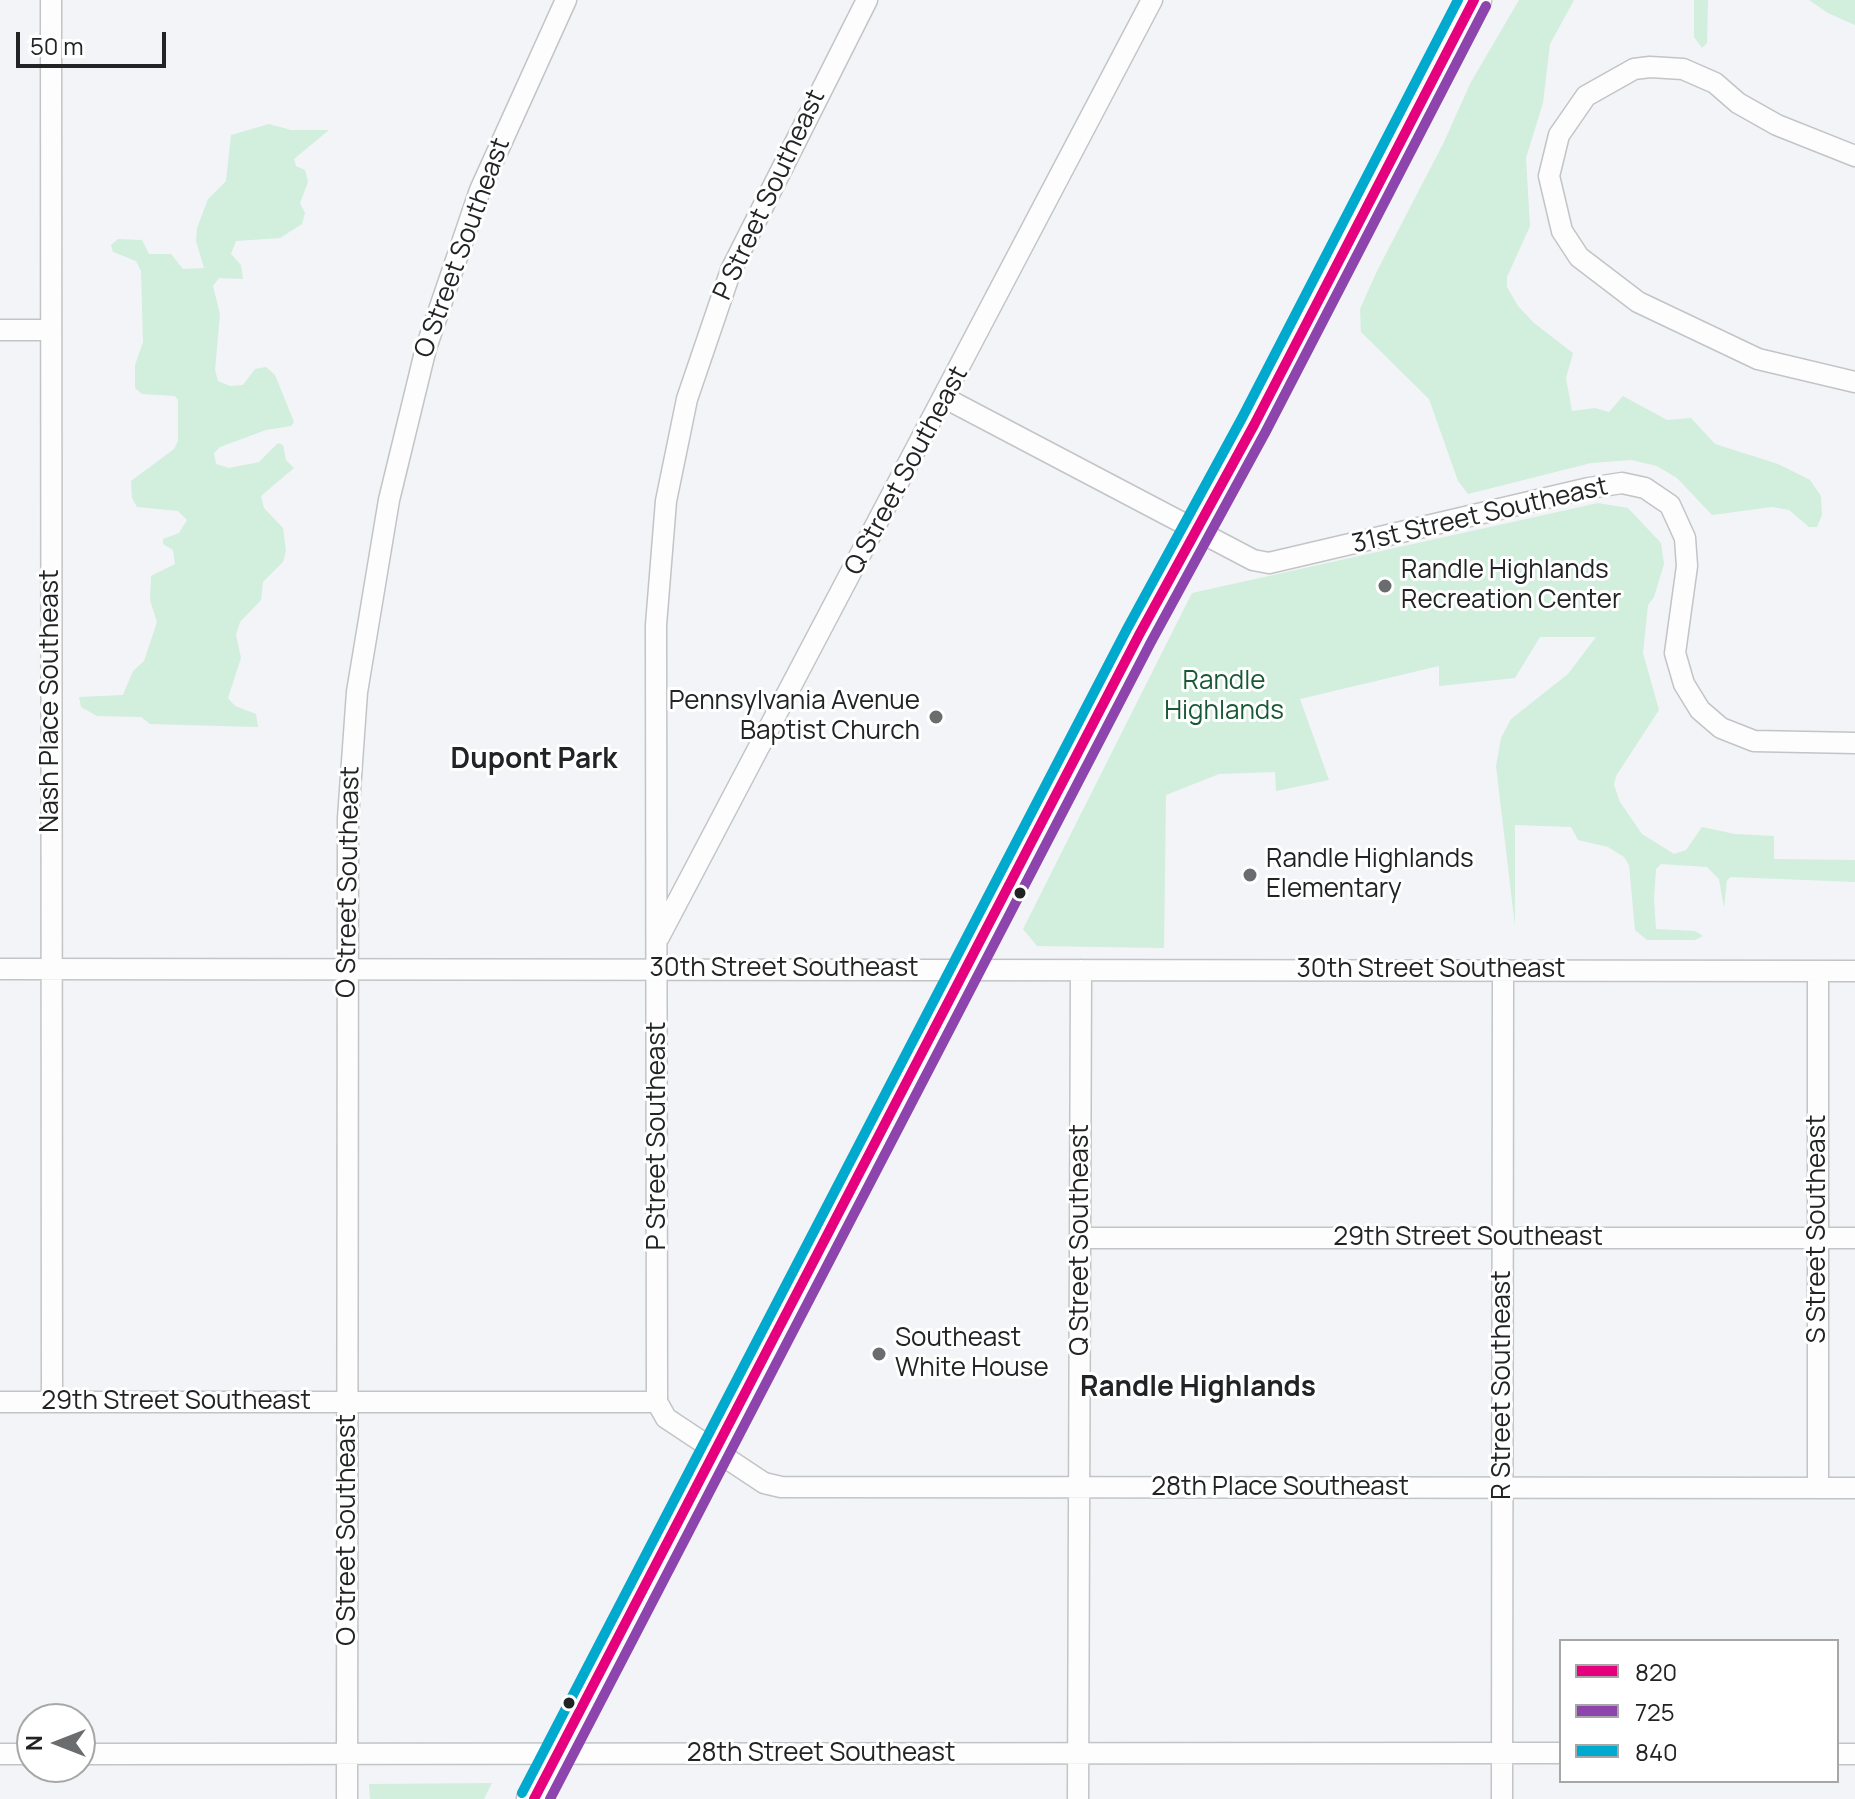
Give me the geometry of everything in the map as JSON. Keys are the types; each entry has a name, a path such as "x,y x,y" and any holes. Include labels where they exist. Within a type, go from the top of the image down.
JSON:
{"highway":[{"path":"534,1799 728,1460 966,970 1474,0"}],"street":[{"name":"Nash Place Southeast","path":"51,0 52,1402"},
{"name":"O Street Southeast","path":"347,1799 348,818 357,692 376,567 400,449 426,348 462,239 505,129 566,0"},
{"name":"P Street Southeast","path":"657,1402 657,594 666,501 680,427 704,345 736,258 867,0"},
{"name":"Q Street Southeast","path":"657,940 1152,0"},
{"path":"1855,156 1777,125 1738,103 1715,83 1683,69 1650,67 1634,69 1586,96 1559,135 1549,176 1562,231 1579,257 1638,302 1758,359 1855,382"},
{"path":"0,330 51,330"},
{"name":"31st Street Southeast","path":"945,398 1253,560 1278,562 1589,488 1622,483 1645,488 1670,505 1685,538 1687,566 1675,653 1684,684 1700,710 1721,728 1754,741 1854,738"},
{"name":"30th Street Southeast","path":"0,969 1855,971"},
{"name":"Q Street Southeast","path":"1078,1799 1081,970"},
{"name":"R Street Southeast","path":"1502,1799 1503,970"},
{"name":"S Street Southeast","path":"1818,971 1818,1488"},
{"name":"29th Street Southeast","path":"1081,1238 1855,1238"},
{"name":"29th Street Southeast","path":"0,1402 657,1402"},
{"path":"657,1402 666,1418 728,1460"},
{"name":"28th Place Southeast","path":"728,1460 764,1483 781,1487 1855,1488"},
{"name":"28th Street Southeast","path":"96,1754 1559,1753"}],"green space":[{"path":"1519,0 1574,0 1550,44 1543,103 1526,158 1530,226 1507,277 1507,287 1518,306 1534,323 1573,353 1566,378 1572,411 1595,408 1609,412 1623,396 1667,420 1691,418 1715,444 1778,464 1810,480 1821,496 1822,515 1817,527 1809,527 1789,510 1772,507 1712,515 1677,478 1657,466 1631,460 1591,463 1468,494 1458,481 1429,399 1361,332 1360,309 1377,271 1443,144 1471,82"},
{"path":"1694,0 1708,0 1707,43 1702,48 1694,37"},
{"path":"1809,0 1855,0 1855,25 1828,13"},
{"path":"269,124 291,130 329,130 294,159 296,166 305,170 308,182 300,203 305,213 302,224 280,238 236,241 231,254 241,265 243,279 219,278 213,286 220,314 215,370 218,381 230,386 243,385 255,369 266,367 275,375 294,422 291,426 266,430 220,447 214,453 216,464 229,468 259,462 278,443 283,445 286,460 294,468 261,496 264,508 283,528 286,551 283,562 263,582 261,600 240,622 236,635 241,658 228,698 235,706 256,714 258,727 150,724 141,717 97,716 81,707 79,697 123,695 133,671 144,661 157,622 150,600 151,576 175,564 173,550 163,544 163,539 179,533 187,520 178,511 137,507 132,498 131,481 174,449 178,441 178,400 175,396 142,394 135,388 135,365 143,342 141,271 136,261 113,252 111,245 118,239 142,240 149,254 171,254 183,269 204,268 196,241 197,228 208,199 226,181 231,135"},
{"name":"Randle Highlands","path":"1598,503 1628,508 1661,543 1664,564 1654,597 1648,605 1643,653 1659,710 1616,776 1614,785 1620,802 1642,834 1674,854 1686,850 1702,827 1735,834 1774,836 1774,859 1855,860 1855,882 1731,877 1727,880 1724,908 1719,879 1707,867 1661,864 1656,869 1656,929 1695,931 1703,936 1695,940 1647,940 1635,930 1629,865 1624,857 1608,847 1578,840 1571,827 1515,825 1515,926 1496,766 1501,738 1511,719 1568,674 1596,637 1540,637 1515,678 1439,686 1439,666 1300,699 1329,780 1276,791 1275,772 1219,774 1166,795 1164,948 1037,946 1023,929 1192,593"},
{"path":"492,1783 484,1799 370,1799 369,1784"}],"transit line":[{"name":"840","path":"522,1793 1458,0"},
{"name":"820","path":"534,1799 1139,635 1254,425 1474,0"},
{"name":"725","path":"550,1799 1151,642 1266,431 1486,6"}],"place":[{"name":"Randle Highlands Recreation Center","path":"1385,586"},
{"name":"Pennsylvania Avenue Baptist Church","path":"936,717"},
{"name":"Randle Highlands Elementary","path":"1250,875"},
{"name":"Southeast White House","path":"879,1354"}],"district":[{"name":"Dupont Park","path":"534,760"},
{"name":"Randle Highlands","path":"1198,1388"}]}
